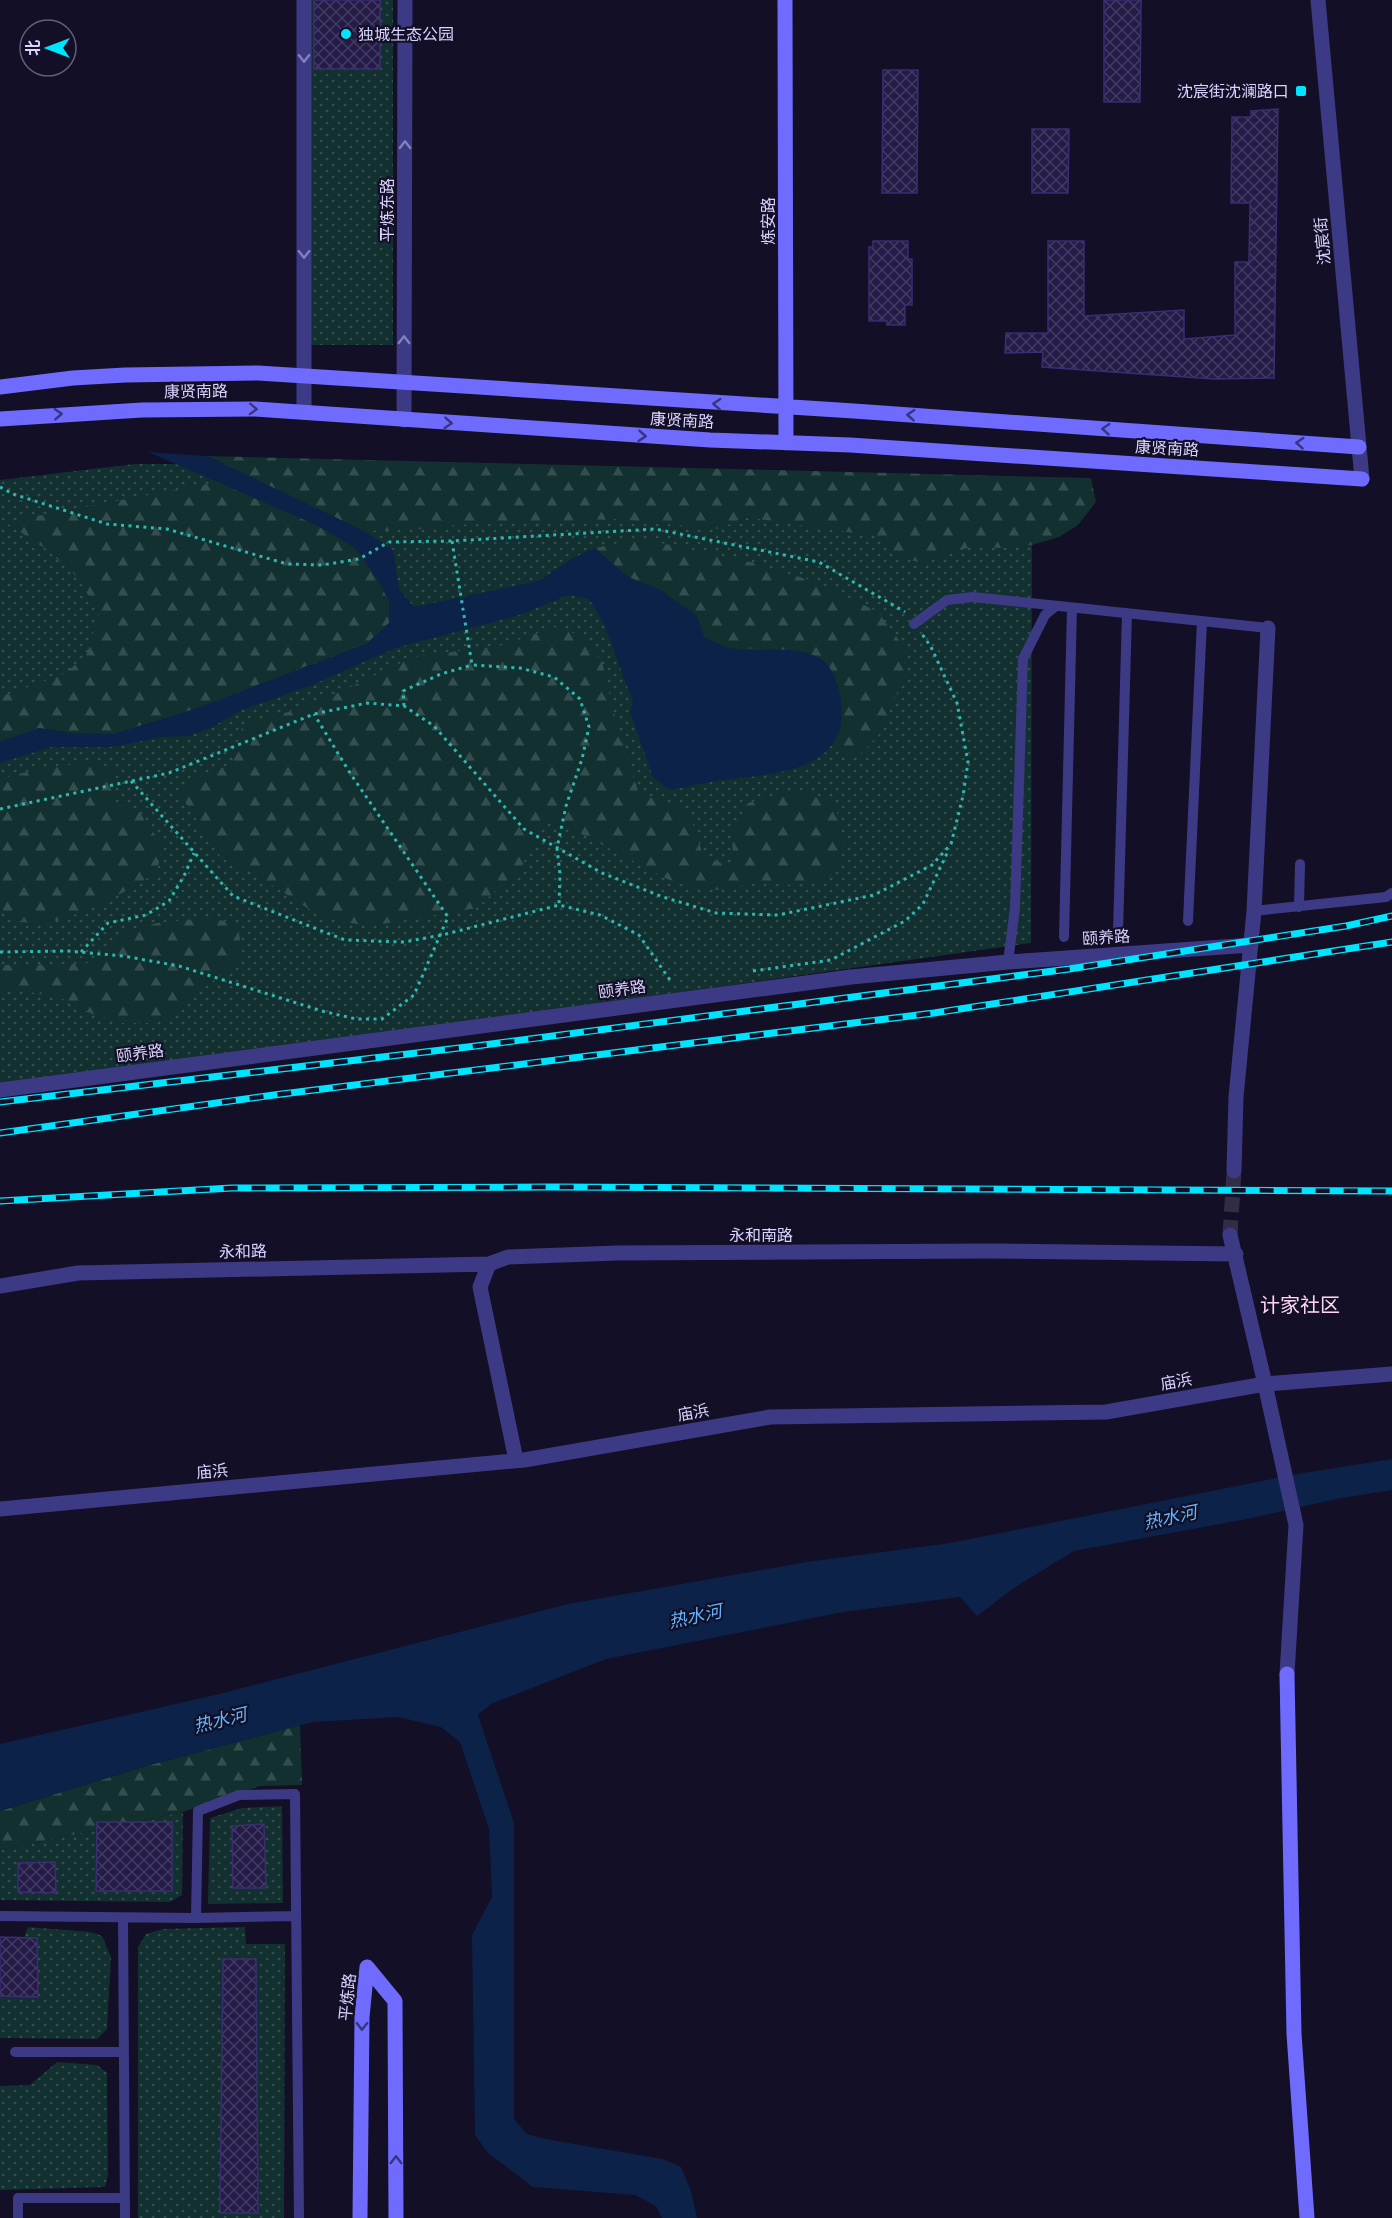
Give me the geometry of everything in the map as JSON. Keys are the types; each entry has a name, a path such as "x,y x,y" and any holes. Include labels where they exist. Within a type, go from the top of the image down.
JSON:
{"street":[{"path":"304,0 304,412"},
{"name":"平炼东路","path":"404,420 405,0"},
{"name":"炼安路","path":"785,0 786,443"},
{"name":"沈宸街","path":"1318,0 1362,479"},
{"name":"康贤南路","path":"0,387 73,378 125,375 304,376 1359,447"},
{"name":"康贤南路","path":"0,419 201,408 304,412 710,440 1362,479"},
{"path":"1234,1170 1236,1097 1254,911 1268,628"},
{"name":"颐养路","path":"0,1090 840,979 1008,962 1251,945"},
{"path":"1230,1235 1266,1384 1280,1459 1296,1525 1287,1674 1294,2034 1307,2218"},
{"name":"永和南路","path":"489,1264 508,1257 617,1253 989,1251 1236,1254"},
{"path":"489,1264 480,1287 516,1460"},
{"name":"永和路","path":"0,1286 78,1273 489,1264"},
{"name":"庙浜","path":"0,1509 516,1460 770,1417 1106,1412 1266,1384 1392,1374"},
{"name":"平炼路","path":"360,2218 362,2016 367,1967 395,2001 396,2218"}],"lane":[{"path":"914,624 947,600 973,597 1268,628"},
{"path":"1008,962 1015,908 1023,659 1045,615 1056,606"},
{"path":"1064,937 1072,608"},
{"path":"1118,932 1127,613"},
{"path":"1188,921 1202,621"},
{"path":"1299,907 1300,864"},
{"path":"1254,911 1386,897 1392,893"},
{"path":"196,1918 198,1811 239,1795 295,1794 299,2218"},
{"path":"0,1917 296,1916"},
{"path":"123,1918 125,2218"},
{"path":"15,2052 124,2052"},
{"path":"18,2218 18,2198 125,2198"}],"path":[{"path":"0,487 13,494 107,524 167,529 287,564 322,565 359,559 389,542 453,541 655,529 819,562 903,609 931,647 957,703 968,762 963,796 951,844 923,904 905,921 831,960 751,971"},
{"path":"453,541 472,664"},
{"path":"404,706 403,691 472,664 520,668 554,677 580,699 589,727 582,759 566,806 557,848 560,875 559,905"},
{"path":"0,808 169,773 314,714 367,703 404,706 434,726 524,829 602,873 663,897 716,913 778,915 874,895 932,865 951,844"},
{"path":"0,952 81,952 123,956 179,966 322,1011 356,1019 382,1019 414,995 448,917 350,773 314,714"},
{"path":"131,781 232,896 345,940 404,942 442,935 559,905 600,915 639,935 671,983 683,981"},
{"path":"81,952 108,923 146,915 169,901 194,853"}],"green space":[{"path":"307,0 393,0 393,345 307,345"},
{"path":"207,456 1091,478 1096,502 1078,525 1059,537 1032,545 1000,548 973,546 921,563 899,556 875,536 745,517 720,529 616,519 364,531"},
{"path":"135,464 283,464 420,502 1032,531 1031,943 164,1065 0,1091 0,480"},
{"path":"217,482 314,524 354,548 372,571 389,601 389,623 368,642 198,708 113,734 71,733 39,728 0,742 0,697 64,674 86,656 99,613 77,577 46,549 5,522"},
{"path":"628,541 651,541 754,563 819,583 878,612 904,647 904,677 880,733 861,754 847,760 834,743 840,730 842,702 834,673 816,656 789,650 729,648 704,637 659,589 628,577 595,548"},
{"path":"554,627 580,635 602,662 612,706 639,794 688,809 704,858 733,866 732,829 748,803 792,790 829,799 839,816 845,849 829,878 794,885 756,883 717,890 675,883 578,832 545,820 520,870 476,908 371,926 344,922 315,913 251,871 236,868 220,856 180,794 202,775 232,764 243,724 288,712 336,694 413,657 504,645"},
{"path":"89,762 115,768 113,804 138,809 162,846 157,872 92,908 55,920 38,923 23,922 3,910 0,912 0,779 34,770"},
{"path":"206,918 237,923 243,956 168,1018 148,1023 121,1023 90,1013 61,998 24,991 0,992 0,965 86,964 128,932 157,923"},
{"path":"300,1725 302,1785 260,1786 183,1812 0,1850 0,1811 146,1766"},
{"path":"282,1806 283,1903 208,1904 210,1818 242,1808"},
{"path":"183,1812 182,1895 170,1902 0,1900 0,1850"},
{"path":"28,1927 91,1932 102,1936 111,1957 107,2029 97,2039 0,2038 0,1980 20,1948"},
{"path":"245,1927 246,1944 285,1944 284,2218 138,2218 138,1947 146,1934 163,1929"},
{"path":"57,2062 97,2065 107,2073 108,2175 105,2187 0,2190 0,2086 30,2085"}],"water":[{"path":"148,452 207,456 364,531 393,550 399,589 414,607 539,581 571,559 595,548 628,577 659,589 697,616 704,637 723,646 739,650 805,652 821,659 834,675 840,694 841,725 834,742 821,756 804,765 764,775 669,790 653,777 630,712 633,702 604,624 589,599 568,595 519,615 395,648 312,685 239,711 211,728 188,736 161,737 112,747 51,747 0,763 0,742 39,728 71,733 113,734 198,708 368,643 389,623 389,600 354,547 314,524"},
{"name":"热水河","path":"1392,1459 1392,1490 1074,1551 1015,1587 977,1616 960,1597 843,1612 606,1659 491,1704 478,1715 514,1823 514,2119 527,2134 663,2159 681,2167 691,2191 697,2218 662,2218 656,2206 635,2195 533,2187 488,2153 475,2135 472,1935 492,1897 489,1829 460,1742 441,1727 398,1717 313,1722 146,1766 0,1811 0,1744 215,1695 568,1604 807,1562 950,1543 1297,1474"}],"building":[{"name":"独城生态公园","path":"314,0 380,0 380,69 314,69"},
{"path":"1104,0 1141,0 1140,102 1104,102"},
{"path":"883,70 918,70 917,193 882,193"},
{"path":"1278,109 1274,378 1214,379 1042,367 1043,352 1005,353 1006,333 1048,333 1048,241 1084,241 1084,316 1184,310 1184,339 1235,335 1235,262 1249,262 1250,203 1231,203 1232,117 1251,117 1251,111"},
{"path":"1032,129 1069,129 1068,193 1032,193"},
{"path":"873,241 908,241 908,259 912,259 912,305 905,305 905,325 887,325 887,321 869,321 869,247 873,247"},
{"path":"97,1822 172,1822 172,1891 96,1891"},
{"path":"264,1824 266,1888 233,1888 232,1826"},
{"path":"55,1862 56,1893 18,1892 18,1863"},
{"path":"0,1937 37,1938 38,1997 0,1996"},
{"path":"223,1959 256,1959 258,2213 220,2213"}],"tunnel":[{"path":"1230,1235 1234,1171"}],"railway":[{"path":"0,1102 476,1046 1069,969 1346,926 1392,916"},
{"path":"0,1133 274,1095 934,1013 1392,942"},
{"path":"0,1201 232,1188 551,1187 1392,1191"}],"place":[{"name":"独城生态公园","path":"346,34"},
{"name":"沈宸街沈澜路口","path":"1301,91"}],"district":[{"name":"计家社区","path":"1300,1304"}]}
